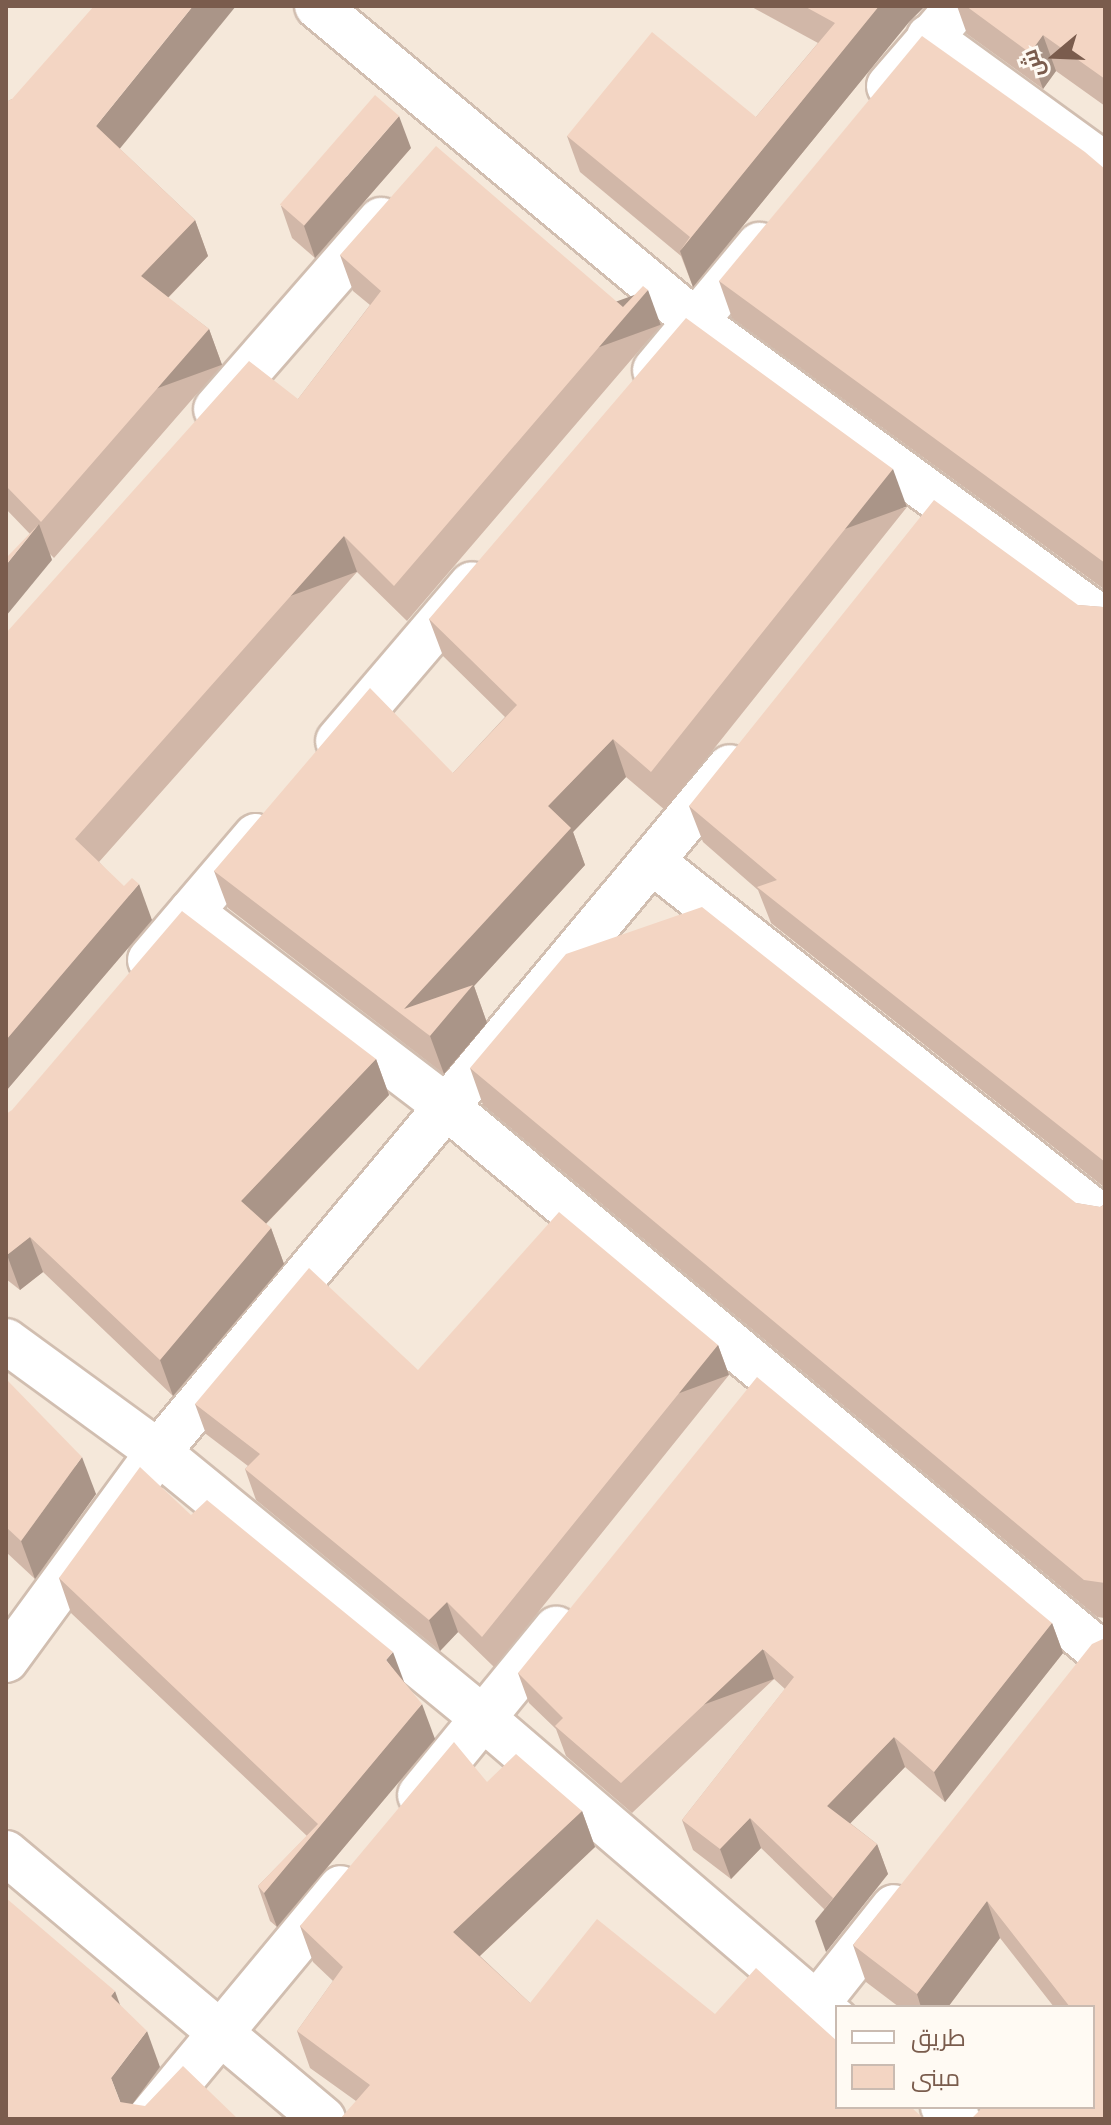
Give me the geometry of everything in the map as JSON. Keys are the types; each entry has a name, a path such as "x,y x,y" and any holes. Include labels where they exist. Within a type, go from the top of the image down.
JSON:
{"street":[{"path":"317,6 696,322 944,500 1105,621"},
{"path":"858,124 943,22 1105,165"},
{"path":"192,437 462,128"},
{"path":"624,407 787,211"},
{"path":"915,536 944,500"},
{"path":"315,767 500,551"},
{"path":"6,1660 158,1452 654,863 760,730"},
{"path":"119,996 284,803"},
{"path":"654,863 1105,1220"},
{"path":"191,912 448,1108 1103,1649 1069,1688"},
{"path":"6,1341 158,1452 484,1719 827,2014 923,1871"},
{"path":"734,1409 764,1372"},
{"path":"149,2119 584,1595"},
{"path":"6,1853 323,2119"}],"shaded area":[{"path":"6,6 1105,6 1105,2119 6,2119"}],"building":[{"path":"94,6 193,6 96,126 195,220 141,276 209,329 41,522 6,486 6,102"},
{"path":"804,6 879,6 680,251 690,237 567,136 652,32 756,117 835,23"},
{"path":"966,6 1105,6 1105,79 1043,35 1030,53"},
{"path":"922,36 1105,169 1105,563 719,281"},
{"path":"375,95 399,116 304,225 280,204"},
{"path":"436,146 623,307 643,286 648,290 394,586 344,536 75,839 124,886 132,878 139,884 6,1040 6,633 249,361 298,399 381,291 340,255"},
{"path":"686,318 893,469 651,772 613,739 548,806 571,828 404,1009 473,985 430,1036 214,871 370,688 453,773 517,705 429,619"},
{"path":"934,500 1078,605 1103,607 1105,604 1105,1162 757,887 777,880 689,806"},
{"path":"39,524 6,565 6,558"},
{"path":"702,907 1076,1203 1100,1207 1105,1204 1105,1583 1084,1580 470,1068 566,954"},
{"path":"182,911 376,1059 241,1201 271,1228 160,1360 30,1237 6,1254 6,1114"},
{"path":"559,1212 718,1345 482,1637 447,1602 429,1620 245,1469 260,1454 195,1404 309,1268 418,1370"},
{"path":"757,1377 1052,1623 934,1772 894,1737 827,1806 877,1844 815,1921 833,1898 750,1818 720,1849 682,1820 794,1677 763,1649 621,1783 555,1726 563,1718 518,1673"},
{"path":"6,1379 82,1457 21,1541 6,1527"},
{"path":"140,1467 191,1515 207,1500 393,1652 386,1660 422,1704 264,1893 258,1886 318,1824 59,1578"},
{"path":"1105,1638 1105,2119 971,2119 981,2109 1095,2109 1095,2005 1068,2005 987,1901 917,1994 853,1945 1092,1644"},
{"path":"454,1742 487,1782 516,1754 582,1811 453,1932 530,2003 597,1919 715,2014 756,1968 835,2039 835,2109 913,2109 924,2119 340,2119 370,2085 297,2031 343,1967 300,1926"},
{"path":"6,1898 115,1991 111,1996 147,2031 111,2078 120,2102 145,2106 183,2066 238,2119 6,2119"}]}
